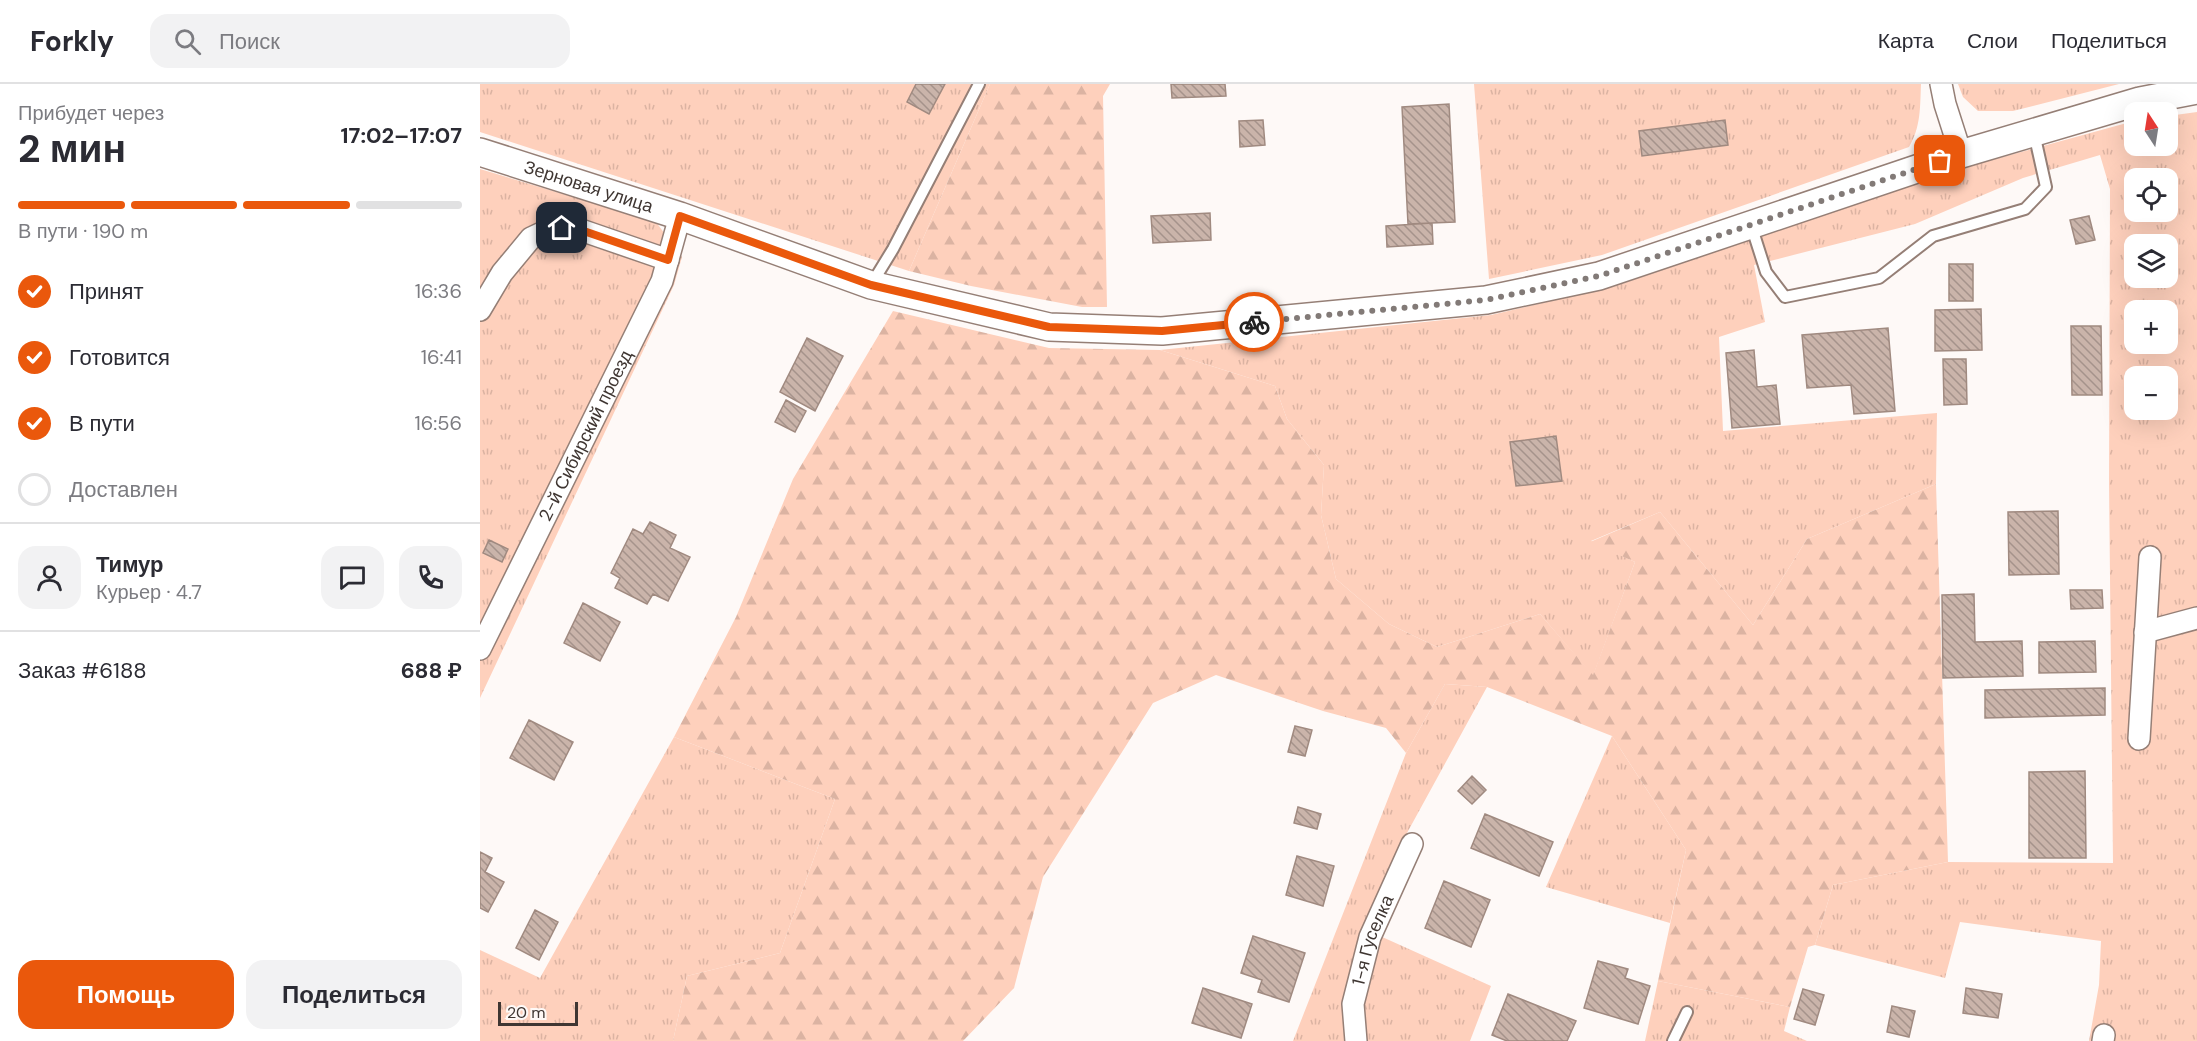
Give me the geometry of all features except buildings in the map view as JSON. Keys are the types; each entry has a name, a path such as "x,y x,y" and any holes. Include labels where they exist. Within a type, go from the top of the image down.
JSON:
{"street":[{"path":"1941,84 1960,153"},
{"name":"Зерновая улица","path":"480,152 680,216 871,285 1049,327 1162,331 1486,300 1599,276 1960,153 2034,132 2140,97 2197,90"},
{"name":"2-й Сибирский проезд","path":"480,649 662,281 680,216"},
{"path":"480,310 502,273 531,238 550,229 575,228 668,260"},
{"path":"2139,739 2150,557"},
{"path":"2145,632 2197,618"},
{"name":"1-я Гуселка","path":"1356,1041 1353,1004 1370,937 1412,844"}],"lane":[{"path":"871,285 893,249 979,84"},
{"path":"1751,225 1766,272 1785,297 1879,278 1933,236 2025,209 2046,187 2034,132"},
{"path":"1673,1041 1687,1012"}],"green space":[{"path":"480,84 990,84 909,271 480,132"},
{"path":"990,84 1110,84 1103,96 1107,307 1082,307 971,286 909,271"},
{"path":"1474,84 1921,84 1918,124 1909,147 1602,255 1489,279"},
{"path":"1958,84 2119,84 2013,111 1978,111 1963,97"},
{"path":"2197,112 2197,1041 2089,1041 2099,985 2101,941 1960,922 1945,978 1815,945 1833,885 1948,862 2113,863 2109,482 2110,189 2100,155 2023,178 1915,224 1754,265 1765,322 1719,337 1723,431 1937,413 1936,484 1807,539 1753,625 1660,512 1591,541 1635,562 1593,676 1540,614 1437,647 1389,624 1336,579 1321,515 1324,465 1287,419 1275,386 1160,350 1491,315 1615,286 1966,167 2124,124 2124,156 2178,156 2178,115"},
{"path":"480,169 656,222 682,257 674,285 480,698"},
{"path":"893,311 1049,348 1160,350 1275,386 1287,419 1324,465 1321,515 1336,579 1389,624 1437,647 1540,614 1593,675 1635,562 1590,542 1660,512 1753,625 1807,539 1936,484 1948,862 1833,885 1815,945 1808,947 1790,1007 1658,981 1686,850 1612,736 1487,687 1445,684 1406,753 1386,728 1323,711 1216,675 1153,703 1043,877 1014,988 963,1041 673,1041 687,976 780,953 835,799 674,737 736,617 793,479"},
{"path":"1445,684 1487,687 1407,833 1421,842 1380,936 1491,986 1470,1041 1293,1041 1406,753"},
{"path":"1612,736 1686,850 1670,923 1546,887"},
{"path":"674,737 835,799 780,953 687,976 673,1041 480,1041 480,950 540,978"},
{"path":"1658,981 1790,1007 1784,1031 1807,1041 1645,1041"}],"way so far":[{"path":"1254,322 1486,300 1599,276 1940,161"}],"route":[{"path":"562,228 575,228 668,260 680,216 871,285 1049,327 1162,331 1254,322"}]}
